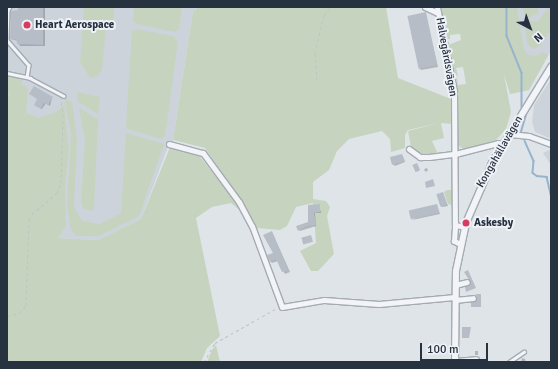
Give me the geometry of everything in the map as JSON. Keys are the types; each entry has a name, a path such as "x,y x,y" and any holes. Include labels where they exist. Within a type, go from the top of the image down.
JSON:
{"street":[{"path":"425,7 438,13"},
{"name":"Halvegårdsvägen","path":"437,7 454,91 454,241 460,244"},
{"name":"Kongahällavägen","path":"455,362 455,285 460,244 465,227 481,184 551,67"},
{"path":"510,134 529,136 551,144"},
{"path":"409,149 420,157 455,154 498,143 503,145"},
{"path":"169,144 203,153 239,202 252,226 282,307 324,300 378,304 473,298"},
{"path":"454,225 465,227"},
{"path":"455,285 467,282"},
{"path":"455,362 476,359"}],"lane":[{"path":"10,7 8,10 7,40 29,65 27,77"},
{"path":"7,73 27,77 64,96"},
{"path":"509,362 524,352"}],"path":[{"path":"317,80 315,53 324,15 331,7"},
{"path":"7,316 20,313 26,304 29,220 32,214 57,193 61,183 63,117 59,93"},
{"path":"204,362 215,343 262,315 282,307"}],"shaded area":[{"path":"7,7 197,7 193,11 173,140 169,144 141,219 98,240 58,238 7,362"},
{"path":"491,7 551,7 551,51 529,90 510,94"},
{"path":"551,79 551,139 535,132 532,122 534,105"},
{"path":"551,149 551,165 543,153"}],"green space":[{"path":"84,7 114,7 113,28 106,28 102,69 98,76 90,78 80,62"},
{"path":"134,7 182,7 179,29 175,32 136,24 133,21"},
{"path":"198,7 386,7 398,78 451,99 452,124 441,123 444,138 432,141 438,154 419,155 411,147 408,131 439,123 408,130 405,135 405,148 391,152 390,139 382,131 349,139 337,151 329,170 313,182 313,199 326,201 330,207 327,216 334,254 318,271 311,271 300,251 316,243 313,203 296,207 287,226 280,230 257,228 244,204 205,148 173,140 193,11"},
{"path":"440,7 490,7 491,9 491,7 517,7 524,50 529,55 536,56 543,52 548,55 529,90 510,94 504,74 511,112 506,129 496,140 465,150 456,144 455,79 457,78 458,85 466,84 463,67 456,68 458,76 453,74 448,45 461,40 460,34 450,35 450,39 447,39"},
{"path":"523,7 538,7 538,13 529,18 524,14"},
{"path":"549,7 551,30 540,46 533,49 527,44 525,22 538,21"},
{"path":"136,29 173,36 178,42 165,136 161,139 128,129 126,126 132,31"},
{"path":"7,76 22,79 22,86 26,86 28,89 26,113 39,118 56,112 64,105 69,150 65,186 66,226 58,238 98,240 141,219 170,147 197,153 235,201 243,213 231,203 212,207 196,218 220,336 207,348 201,362 7,362 7,100 10,95 7,91"},
{"path":"77,92 100,97 98,114 78,102"},
{"path":"64,98 72,102 77,141 74,207 82,221 100,224 121,213 126,133 164,144 139,216 99,236 77,236 71,230 67,207 71,135"},
{"path":"79,108 98,119 94,209 91,211 83,208 81,201 85,141"},
{"path":"447,190 452,190 452,205 448,204 444,192"},
{"path":"216,345 220,362 207,362 212,350"}],"building":[{"name":"Heart Aerospace","path":"18,7 43,7 43,45 17,44 17,40 10,39 11,11 18,10"},
{"path":"426,12 437,65 419,69 407,16"},
{"path":"34,86 53,97 48,105 44,103 41,109 34,105 37,99 29,94"},
{"path":"402,154 405,161 392,165 390,157"},
{"path":"417,163 420,170 416,172 412,165"},
{"path":"433,179 435,186 426,188 425,182"},
{"path":"443,192 447,204 440,207 436,194"},
{"path":"320,204 320,212 314,213 316,225 306,226 298,231 296,226 308,222 308,205"},
{"path":"437,204 439,213 411,219 409,211"},
{"path":"272,231 288,270 282,272 276,259 270,262 267,255 273,253 263,235"},
{"path":"311,235 313,242 303,244 301,238"},
{"path":"468,270 476,288 466,292 465,287 471,283 464,272"},
{"path":"476,294 481,294 481,307 471,307 471,302 477,299"},
{"path":"462,327 471,327 469,338 462,338"}],"waterway":[{"path":"507,7 507,36 522,73 522,107"},
{"path":"521,132 526,115"},
{"path":"525,141 534,161 533,173 537,176 547,177 551,195"}],"place":[{"name":"Heart Aerospace","path":"27,25"},
{"name":"Askesby","path":"466,223"}]}
